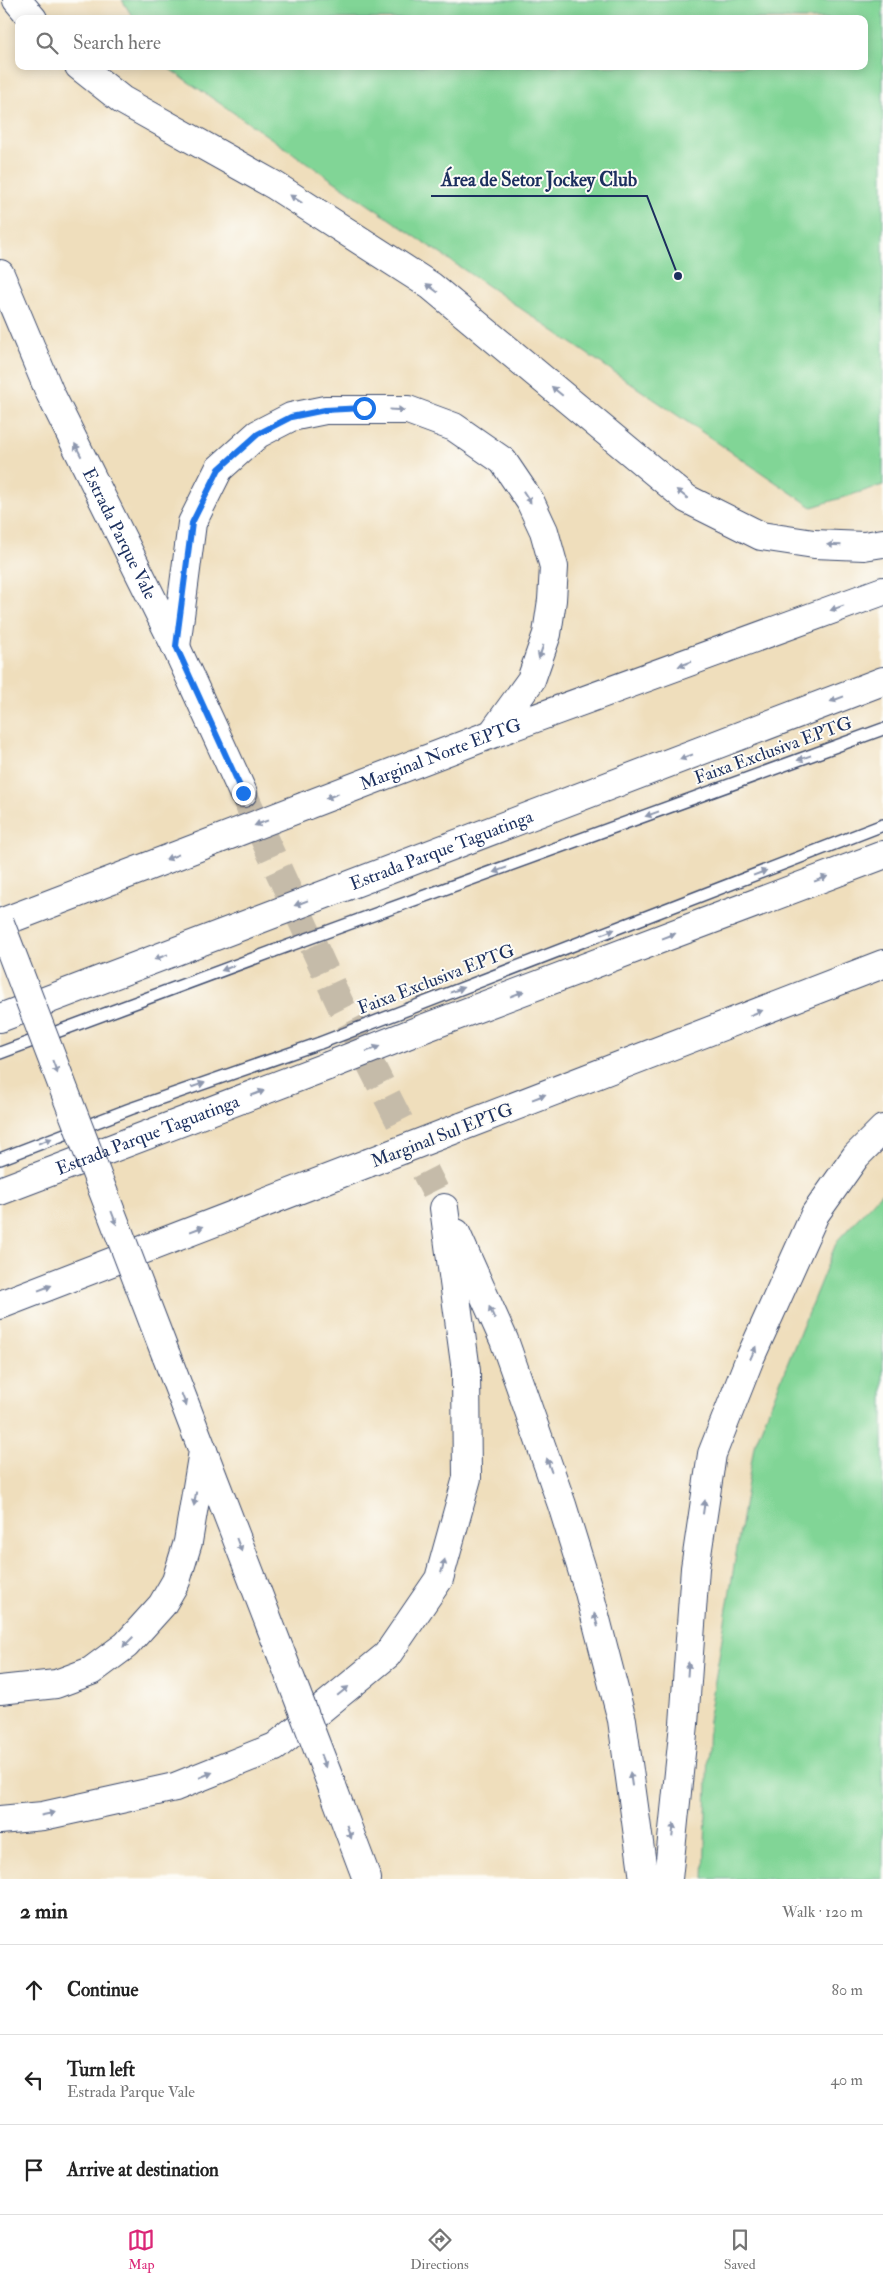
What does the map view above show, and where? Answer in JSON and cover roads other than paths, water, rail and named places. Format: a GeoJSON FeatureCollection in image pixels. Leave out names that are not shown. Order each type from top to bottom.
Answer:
{"type":"FeatureCollection","features":[{"type":"Feature","properties":{"kind":"main road"},"geometry":{"type":"LineString","coordinates":[[17,0],[30,15]]}},
{"type":"Feature","properties":{"kind":"main road"},"geometry":{"type":"LineString","coordinates":[[84,70],[122,100],[274,185],[431,286],[687,499],[761,536],[814,544],[864,546],[883,543]]}},
{"type":"Feature","properties":{"kind":"main road","name":"Estrada Parque Vale"},"geometry":{"type":"LineString","coordinates":[[0,274],[50,393],[176,646],[243,793]]}},
{"type":"Feature","properties":{"kind":"main road"},"geometry":{"type":"LineString","coordinates":[[176,646],[192,523],[219,469],[258,434],[291,417],[325,410],[408,410],[454,426],[503,462],[530,501],[544,531],[554,567],[547,634],[531,680],[492,734]]}},
{"type":"Feature","properties":{"kind":"main road","name":"Marginal Norte EPTG"},"geometry":{"type":"LineString","coordinates":[[0,923],[492,734],[883,591]]}},
{"type":"Feature","properties":{"kind":"main road","name":"Estrada Parque Taguatinga"},"geometry":{"type":"LineString","coordinates":[[0,1018],[883,681]]}},
{"type":"Feature","properties":{"kind":"main road","name":"Estrada Parque Taguatinga"},"geometry":{"type":"LineString","coordinates":[[0,1191],[324,1055],[417,1019],[883,855]]}},
{"type":"Feature","properties":{"kind":"main road"},"geometry":{"type":"LineString","coordinates":[[0,923],[367,1879]]}},
{"type":"Feature","properties":{"kind":"main road","name":"Marginal Sul EPTG"},"geometry":{"type":"LineString","coordinates":[[0,1305],[883,964]]}},
{"type":"Feature","properties":{"kind":"main road"},"geometry":{"type":"LineString","coordinates":[[668,1879],[684,1724],[695,1568],[712,1454],[750,1358],[815,1214],[856,1156],[883,1129]]}},
{"type":"Feature","properties":{"kind":"main road"},"geometry":{"type":"LineString","coordinates":[[0,1820],[43,1816],[175,1787],[275,1747],[387,1655],[439,1579],[467,1478],[466,1371],[440,1199],[504,1340],[547,1460],[589,1592],[622,1720],[644,1879]]}},
{"type":"Feature","properties":{"kind":"main road"},"geometry":{"type":"LineString","coordinates":[[0,1690],[56,1684],[91,1672],[126,1645],[162,1605],[176,1581],[188,1542],[203,1451]]}},
{"type":"Feature","properties":{"kind":"lane","name":"Faixa Exclusiva EPTG"},"geometry":{"type":"LineString","coordinates":[[0,1053],[359,920],[546,854],[883,728]]}},
{"type":"Feature","properties":{"kind":"lane","name":"Faixa Exclusiva EPTG"},"geometry":{"type":"LineString","coordinates":[[417,1019],[883,825]]}},
{"type":"Feature","properties":{"kind":"lane"},"geometry":{"type":"LineString","coordinates":[[0,1159],[130,1108],[324,1055]]}},
{"type":"Feature","properties":{"kind":"tunnel"},"geometry":{"type":"LineString","coordinates":[[243,793],[342,1008],[435,1191]]}},
{"type":"Feature","properties":{"kind":"place","name":"Área de Setor Jockey Club"},"geometry":{"type":"Point","coordinates":[678,276]}}]}
